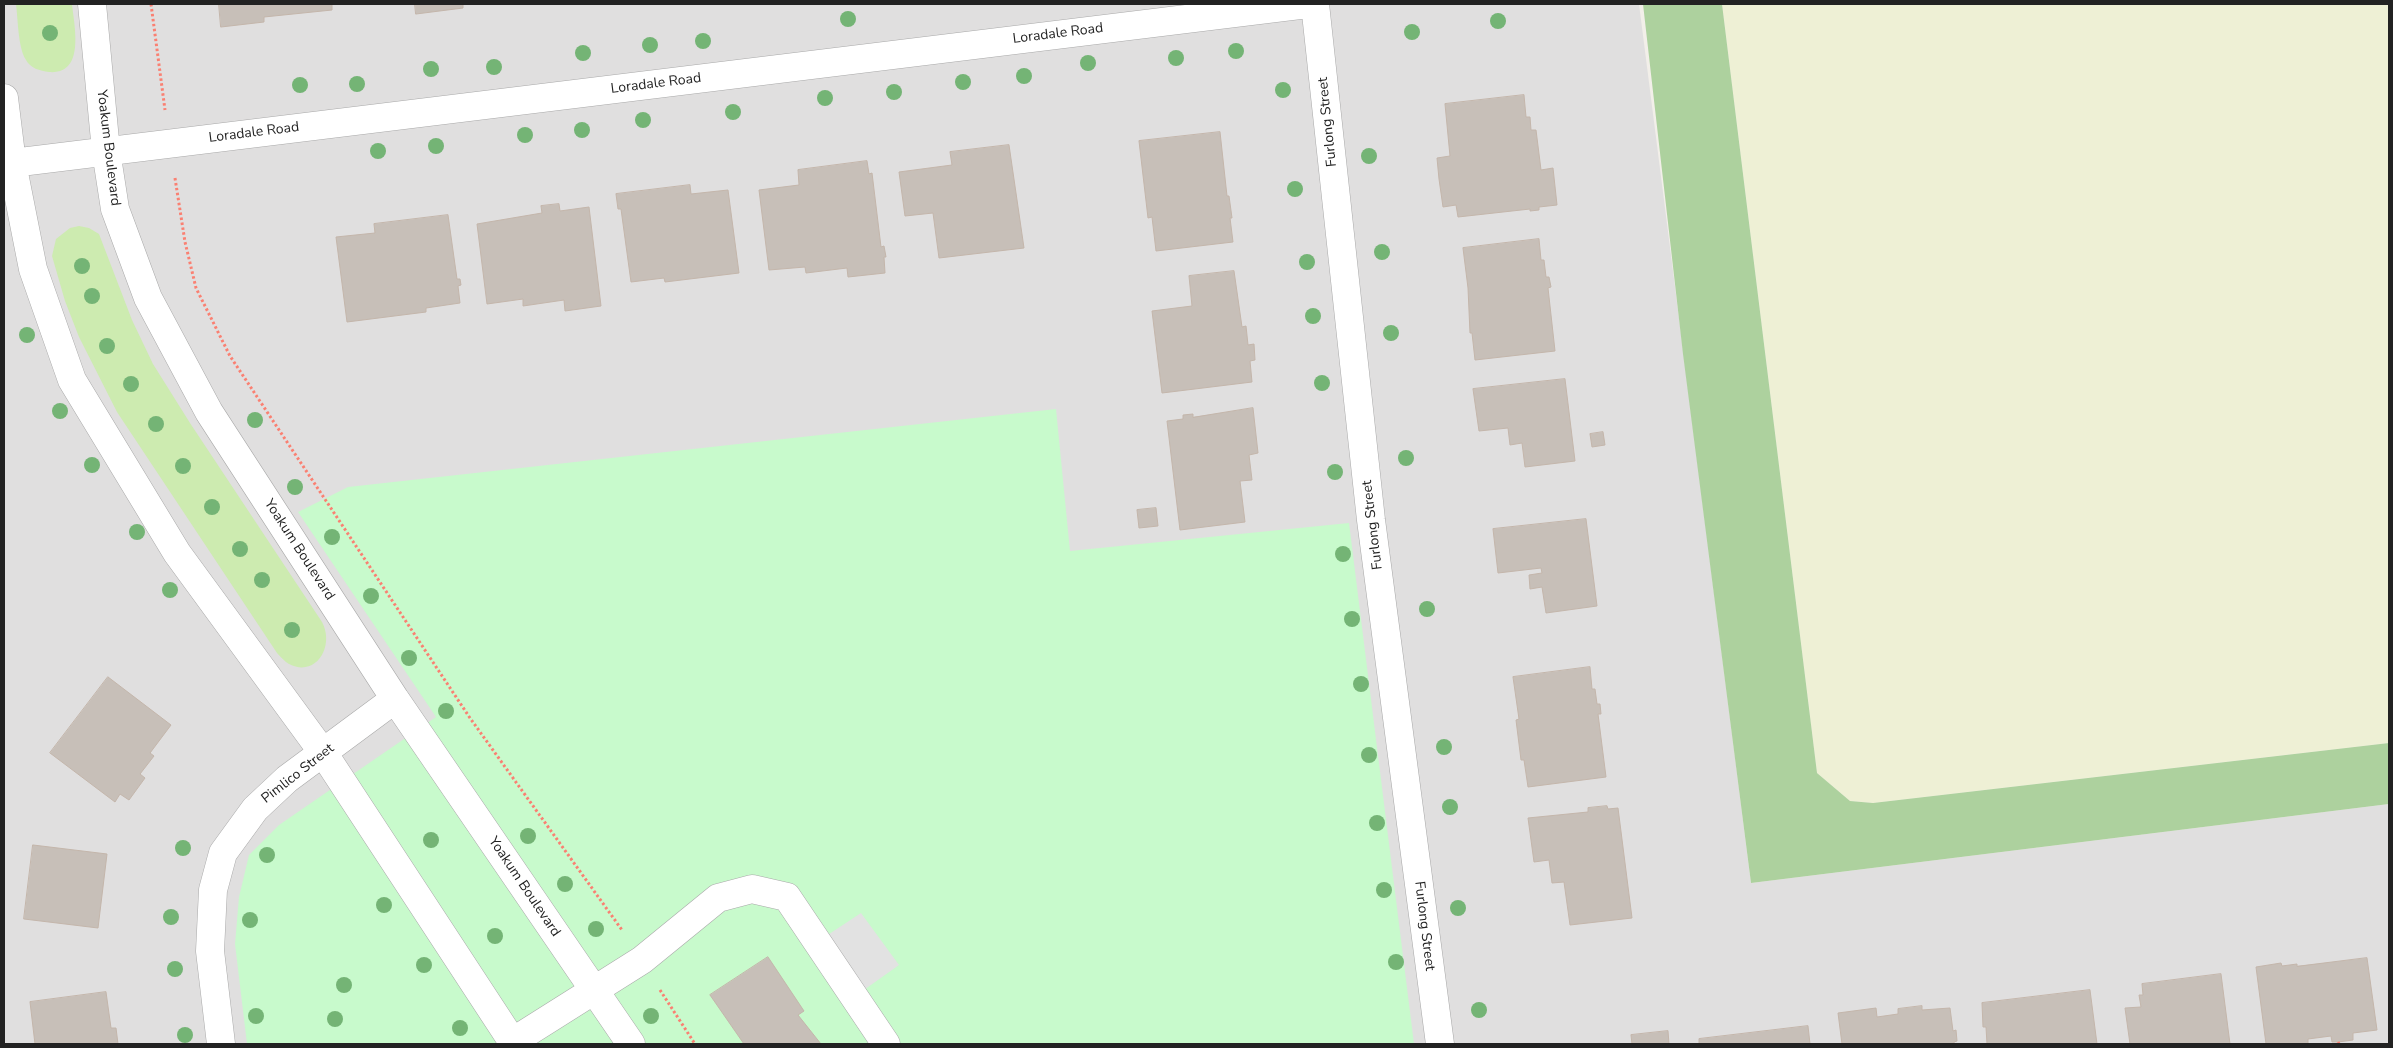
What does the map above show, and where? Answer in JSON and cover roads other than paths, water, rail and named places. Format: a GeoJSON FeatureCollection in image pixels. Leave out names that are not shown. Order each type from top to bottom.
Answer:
{"type":"FeatureCollection","features":[{"type":"Feature","properties":{"kind":"street","name":"Yoakum Boulevard"},"geometry":{"type":"LineString","coordinates":[[92,4],[106,151],[115,208],[152,307],[209,412],[395,699],[631,1044]]}},
{"type":"Feature","properties":{"kind":"street","name":"Loradale Road"},"geometry":{"type":"LineString","coordinates":[[8,163],[1308,4]]}},
{"type":"Feature","properties":{"kind":"street","name":"Furlong Street"},"geometry":{"type":"LineString","coordinates":[[1315,4],[1371,520],[1440,1044]]}},
{"type":"Feature","properties":{"kind":"street"},"geometry":{"type":"LineString","coordinates":[[4,98],[8,163],[33,269],[72,380],[177,553],[324,754],[513,1043],[642,960],[718,898],[752,889],[787,897],[886,1044]]}},
{"type":"Feature","properties":{"kind":"street","name":"Pimlico Street"},"geometry":{"type":"LineString","coordinates":[[222,1044],[210,951],[213,890],[223,853],[255,809],[287,779],[324,754],[395,699]]}}]}
